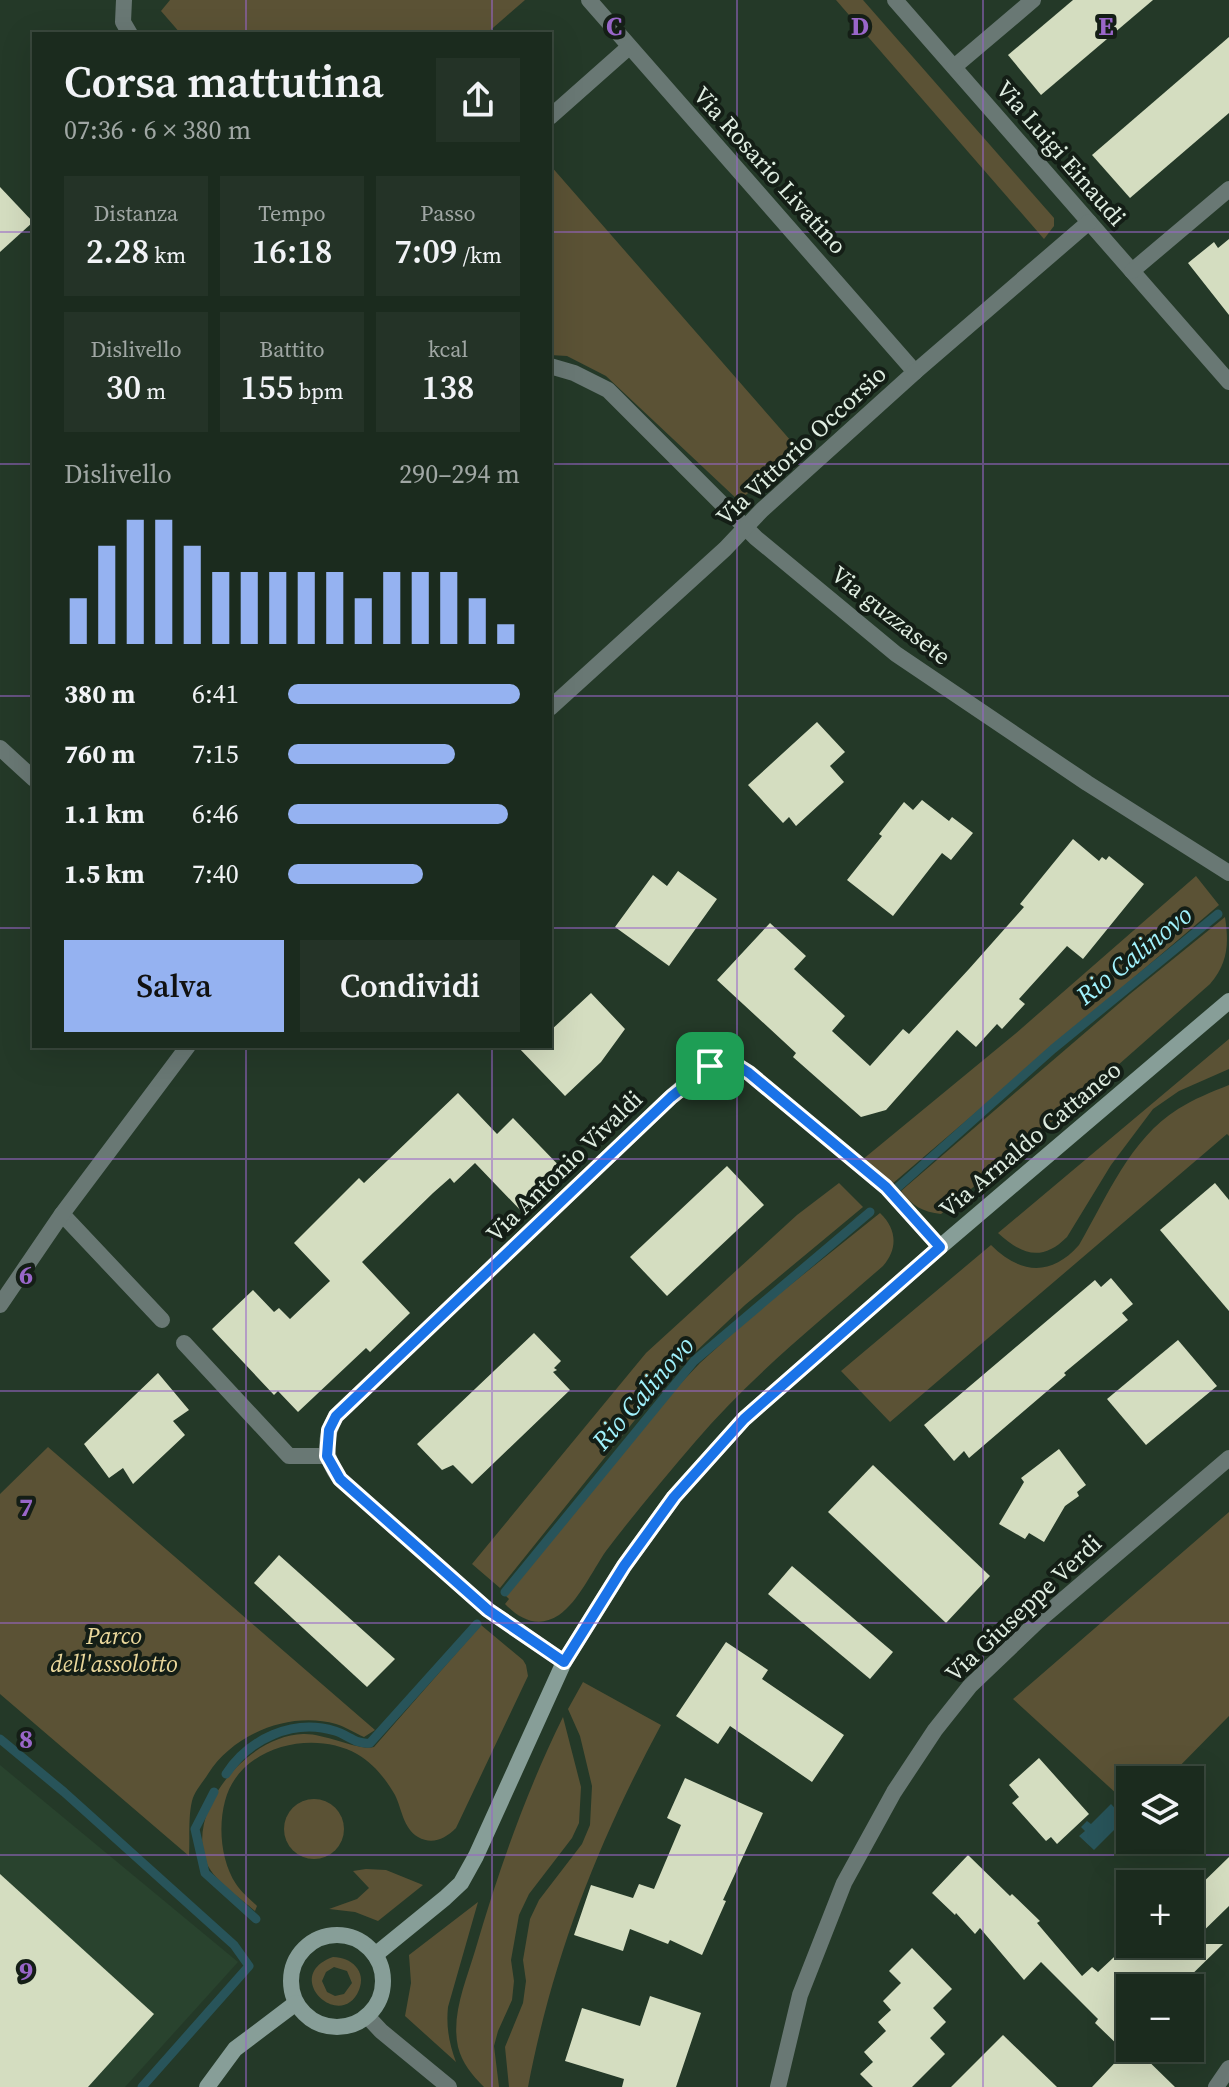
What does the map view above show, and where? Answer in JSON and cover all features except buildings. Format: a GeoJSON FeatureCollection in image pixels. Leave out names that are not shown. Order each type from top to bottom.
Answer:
{"type":"FeatureCollection","features":[{"type":"Feature","properties":{"kind":"street"},"geometry":{"type":"LineString","coordinates":[[124,0],[123,22],[129,32]]}},
{"type":"Feature","properties":{"kind":"street","name":"Via Rosario Livatino"},"geometry":{"type":"LineString","coordinates":[[589,0],[915,372]]}},
{"type":"Feature","properties":{"kind":"street","name":"Via Luigi Einaudi"},"geometry":{"type":"LineString","coordinates":[[895,0],[1229,382]]}},
{"type":"Feature","properties":{"kind":"street"},"geometry":{"type":"LineString","coordinates":[[954,67],[1033,0]]}},
{"type":"Feature","properties":{"kind":"street"},"geometry":{"type":"LineString","coordinates":[[552,115],[629,47]]}},
{"type":"Feature","properties":{"kind":"street"},"geometry":{"type":"LineString","coordinates":[[1132,271],[1229,189]]}},
{"type":"Feature","properties":{"kind":"street","name":"Via Vittorio Occorsio"},"geometry":{"type":"LineString","coordinates":[[552,706],[915,372],[1089,222]]}},
{"type":"Feature","properties":{"kind":"street","name":"Via guzzasete"},"geometry":{"type":"LineString","coordinates":[[552,367],[574,373],[608,390],[745,527],[896,654],[1087,783],[1229,873]]}},
{"type":"Feature","properties":{"kind":"street"},"geometry":{"type":"LineString","coordinates":[[0,748],[32,777]]}},
{"type":"Feature","properties":{"kind":"street","name":"Via Arnaldo Cattaneo"},"geometry":{"type":"LineString","coordinates":[[375,1955],[461,1883],[564,1662],[624,1566],[674,1497],[744,1419],[1229,1001]]}},
{"type":"Feature","properties":{"kind":"street"},"geometry":{"type":"LineString","coordinates":[[0,1305],[62,1214],[186,1048]]}},
{"type":"Feature","properties":{"kind":"street","name":"Via Antonio Vivaldi"},"geometry":{"type":"LineString","coordinates":[[327,1456],[329,1430],[346,1406],[671,1097],[710,1066],[724,1062],[735,1064],[749,1073],[886,1187],[940,1247]]}},
{"type":"Feature","properties":{"kind":"street"},"geometry":{"type":"LineString","coordinates":[[62,1214],[162,1320]]}},
{"type":"Feature","properties":{"kind":"street"},"geometry":{"type":"LineString","coordinates":[[184,1343],[289,1456],[327,1456],[340,1479],[488,1610],[564,1662]]}},
{"type":"Feature","properties":{"kind":"street","name":"Via Giuseppe Verdi"},"geometry":{"type":"LineString","coordinates":[[778,2087],[800,1995],[844,1883],[894,1792],[935,1730],[970,1686],[1037,1622],[1229,1458]]}},
{"type":"Feature","properties":{"kind":"street"},"geometry":{"type":"LineString","coordinates":[[335,1934],[351,1937],[365,1943],[375,1955],[381,1967],[382,1994],[367,2016],[356,2024],[329,2027],[315,2023],[296,2003],[291,1989],[291,1973],[296,1958],[306,1946],[319,1938],[335,1934]]}},
{"type":"Feature","properties":{"kind":"street"},"geometry":{"type":"LineString","coordinates":[[207,2087],[235,2049],[296,2003]]}},
{"type":"Feature","properties":{"kind":"street"},"geometry":{"type":"LineString","coordinates":[[367,2016],[449,2087]]}},
{"type":"Feature","properties":{"kind":"street"},"geometry":{"type":"LineString","coordinates":[[1216,2087],[1229,2068]]}},
{"type":"Feature","properties":{"kind":"shaded area"},"geometry":{"type":"Polygon","coordinates":[[[0,1765],[238,1962],[125,2087],[0,2087],[0,1765]]]}},
{"type":"Feature","properties":{"kind":"green space"},"geometry":{"type":"Polygon","coordinates":[[[170,0],[525,0],[488,32],[179,32],[161,11],[170,0]]]}},
{"type":"Feature","properties":{"kind":"green space"},"geometry":{"type":"Polygon","coordinates":[[[836,0],[863,0],[1054,218],[1054,226],[1044,239],[836,0]]]}},
{"type":"Feature","properties":{"kind":"green space"},"geometry":{"type":"Polygon","coordinates":[[[552,167],[798,449],[739,501],[606,376],[567,356],[552,355],[552,167]]]}},
{"type":"Feature","properties":{"kind":"green space"},"geometry":{"type":"Polygon","coordinates":[[[1196,876],[1219,905],[892,1184],[862,1160],[1015,1034],[1196,876]]]}},
{"type":"Feature","properties":{"kind":"green space"},"geometry":{"type":"Polygon","coordinates":[[[1225,917],[1226,953],[1210,984],[1092,1088],[941,1214],[918,1207],[905,1196],[901,1191],[1130,994],[1225,917]]]}},
{"type":"Feature","properties":{"kind":"green space"},"geometry":{"type":"Polygon","coordinates":[[[1229,1039],[1229,1069],[1179,1091],[1153,1109],[1111,1165],[1067,1237],[1058,1245],[1041,1253],[1032,1253],[1015,1246],[998,1233],[1229,1039]]]}},
{"type":"Feature","properties":{"kind":"green space"},"geometry":{"type":"Polygon","coordinates":[[[1229,1085],[1229,1136],[1227,1134],[890,1422],[841,1371],[991,1245],[1013,1262],[1024,1266],[1035,1268],[1058,1263],[1079,1245],[1121,1170],[1146,1136],[1178,1109],[1229,1085]]]}},
{"type":"Feature","properties":{"kind":"green space"},"geometry":{"type":"Polygon","coordinates":[[[839,1183],[863,1207],[745,1305],[671,1375],[500,1588],[472,1564],[646,1353],[797,1215],[839,1183]]]}},
{"type":"Feature","properties":{"kind":"green space"},"geometry":{"type":"Polygon","coordinates":[[[880,1213],[890,1226],[894,1239],[891,1253],[883,1266],[786,1351],[716,1418],[606,1551],[566,1609],[551,1619],[537,1622],[523,1618],[505,1604],[509,1599],[505,1595],[700,1363],[754,1314],[880,1213]]]}},
{"type":"Feature","properties":{"kind":"green space","name":"Parco dell'assolotto"},"geometry":{"type":"Polygon","coordinates":[[[48,1447],[375,1730],[364,1737],[336,1724],[300,1721],[264,1729],[232,1747],[208,1774],[192,1801],[189,1856],[0,1694],[0,1494],[48,1447]]]}},
{"type":"Feature","properties":{"kind":"green space"},"geometry":{"type":"Polygon","coordinates":[[[1229,1512],[1229,1716],[1180,1766],[1116,1766],[1116,1793],[1013,1699],[1229,1512]]]}},
{"type":"Feature","properties":{"kind":"green space"},"geometry":{"type":"Polygon","coordinates":[[[481,1625],[523,1660],[528,1676],[456,1828],[438,1840],[428,1841],[418,1837],[406,1823],[388,1783],[363,1758],[339,1747],[300,1743],[261,1755],[245,1767],[233,1782],[225,1801],[221,1833],[227,1865],[238,1887],[257,1906],[255,1911],[219,1881],[205,1859],[202,1838],[206,1817],[215,1796],[244,1760],[263,1746],[283,1737],[303,1734],[359,1747],[374,1747],[481,1625]]]}},
{"type":"Feature","properties":{"kind":"green space"},"geometry":{"type":"Polygon","coordinates":[[[583,1682],[661,1725],[617,1812],[580,1901],[550,1992],[528,2087],[509,2087],[505,2047],[523,2003],[526,1981],[523,1960],[530,1919],[539,1900],[582,1844],[590,1825],[592,1786],[580,1736],[568,1709],[583,1682]]]}},
{"type":"Feature","properties":{"kind":"green space"},"geometry":{"type":"Polygon","coordinates":[[[563,1717],[581,1787],[579,1823],[572,1838],[529,1894],[519,1915],[511,1960],[514,1981],[512,2000],[494,2046],[499,2087],[484,2087],[468,2068],[458,2047],[456,2023],[460,1998],[514,1832],[563,1717]]]}},
{"type":"Feature","properties":{"kind":"green space"},"geometry":{"type":"Polygon","coordinates":[[[314,1799],[335,1808],[344,1829],[335,1850],[314,1859],[293,1850],[284,1829],[293,1808],[314,1799]]]}},
{"type":"Feature","properties":{"kind":"green space"},"geometry":{"type":"Polygon","coordinates":[[[386,1870],[423,1885],[378,1921],[355,1912],[329,1909],[357,1899],[369,1888],[353,1871],[386,1870]]]}},
{"type":"Feature","properties":{"kind":"green space"},"geometry":{"type":"Polygon","coordinates":[[[478,1902],[448,2007],[449,2035],[456,2062],[405,2016],[411,1983],[409,1955],[478,1902]]]}},
{"type":"Feature","properties":{"kind":"green space"},"geometry":{"type":"Polygon","coordinates":[[[333,1957],[346,1959],[356,1966],[361,1983],[351,2002],[340,2006],[319,1997],[313,1987],[312,1976],[318,1966],[333,1957]],[[334,1967],[326,1972],[322,1981],[327,1992],[335,1996],[344,1994],[352,1983],[347,1971],[334,1967]]]}},
{"type":"Feature","properties":{"kind":"water"},"geometry":{"type":"Polygon","coordinates":[[[1111,1804],[1116,1809],[1116,1828],[1094,1850],[1079,1836],[1085,1831],[1081,1827],[1087,1821],[1091,1824],[1111,1804]]]}},
{"type":"Feature","properties":{"kind":"waterway","name":"Rio Calinovo"},"geometry":{"type":"LineString","coordinates":[[897,1188],[1053,1049],[1218,914]]}},
{"type":"Feature","properties":{"kind":"waterway","name":"Rio Calinovo"},"geometry":{"type":"LineString","coordinates":[[505,1592],[694,1361],[870,1212]]}},
{"type":"Feature","properties":{"kind":"waterway","name":"Rio Calinovo"},"geometry":{"type":"LineString","coordinates":[[226,1774],[247,1751],[273,1734],[288,1730],[319,1728],[335,1731],[361,1743],[370,1743],[477,1624]]}},
{"type":"Feature","properties":{"kind":"waterway"},"geometry":{"type":"LineString","coordinates":[[0,1739],[64,1792],[234,1945],[249,1966],[142,2087]]}},
{"type":"Feature","properties":{"kind":"waterway","name":"Rio Calinovo"},"geometry":{"type":"LineString","coordinates":[[214,1792],[195,1829],[205,1873],[256,1919]]}},
{"type":"Feature","properties":{"kind":"route"},"geometry":{"type":"LineString","coordinates":[[724,1062],[735,1064],[749,1073],[886,1187],[940,1247],[744,1419],[674,1497],[624,1566],[564,1662],[488,1610],[340,1479],[327,1456],[329,1430],[336,1416],[397,1355],[494,1267],[671,1097],[710,1066],[724,1062]]}}]}
